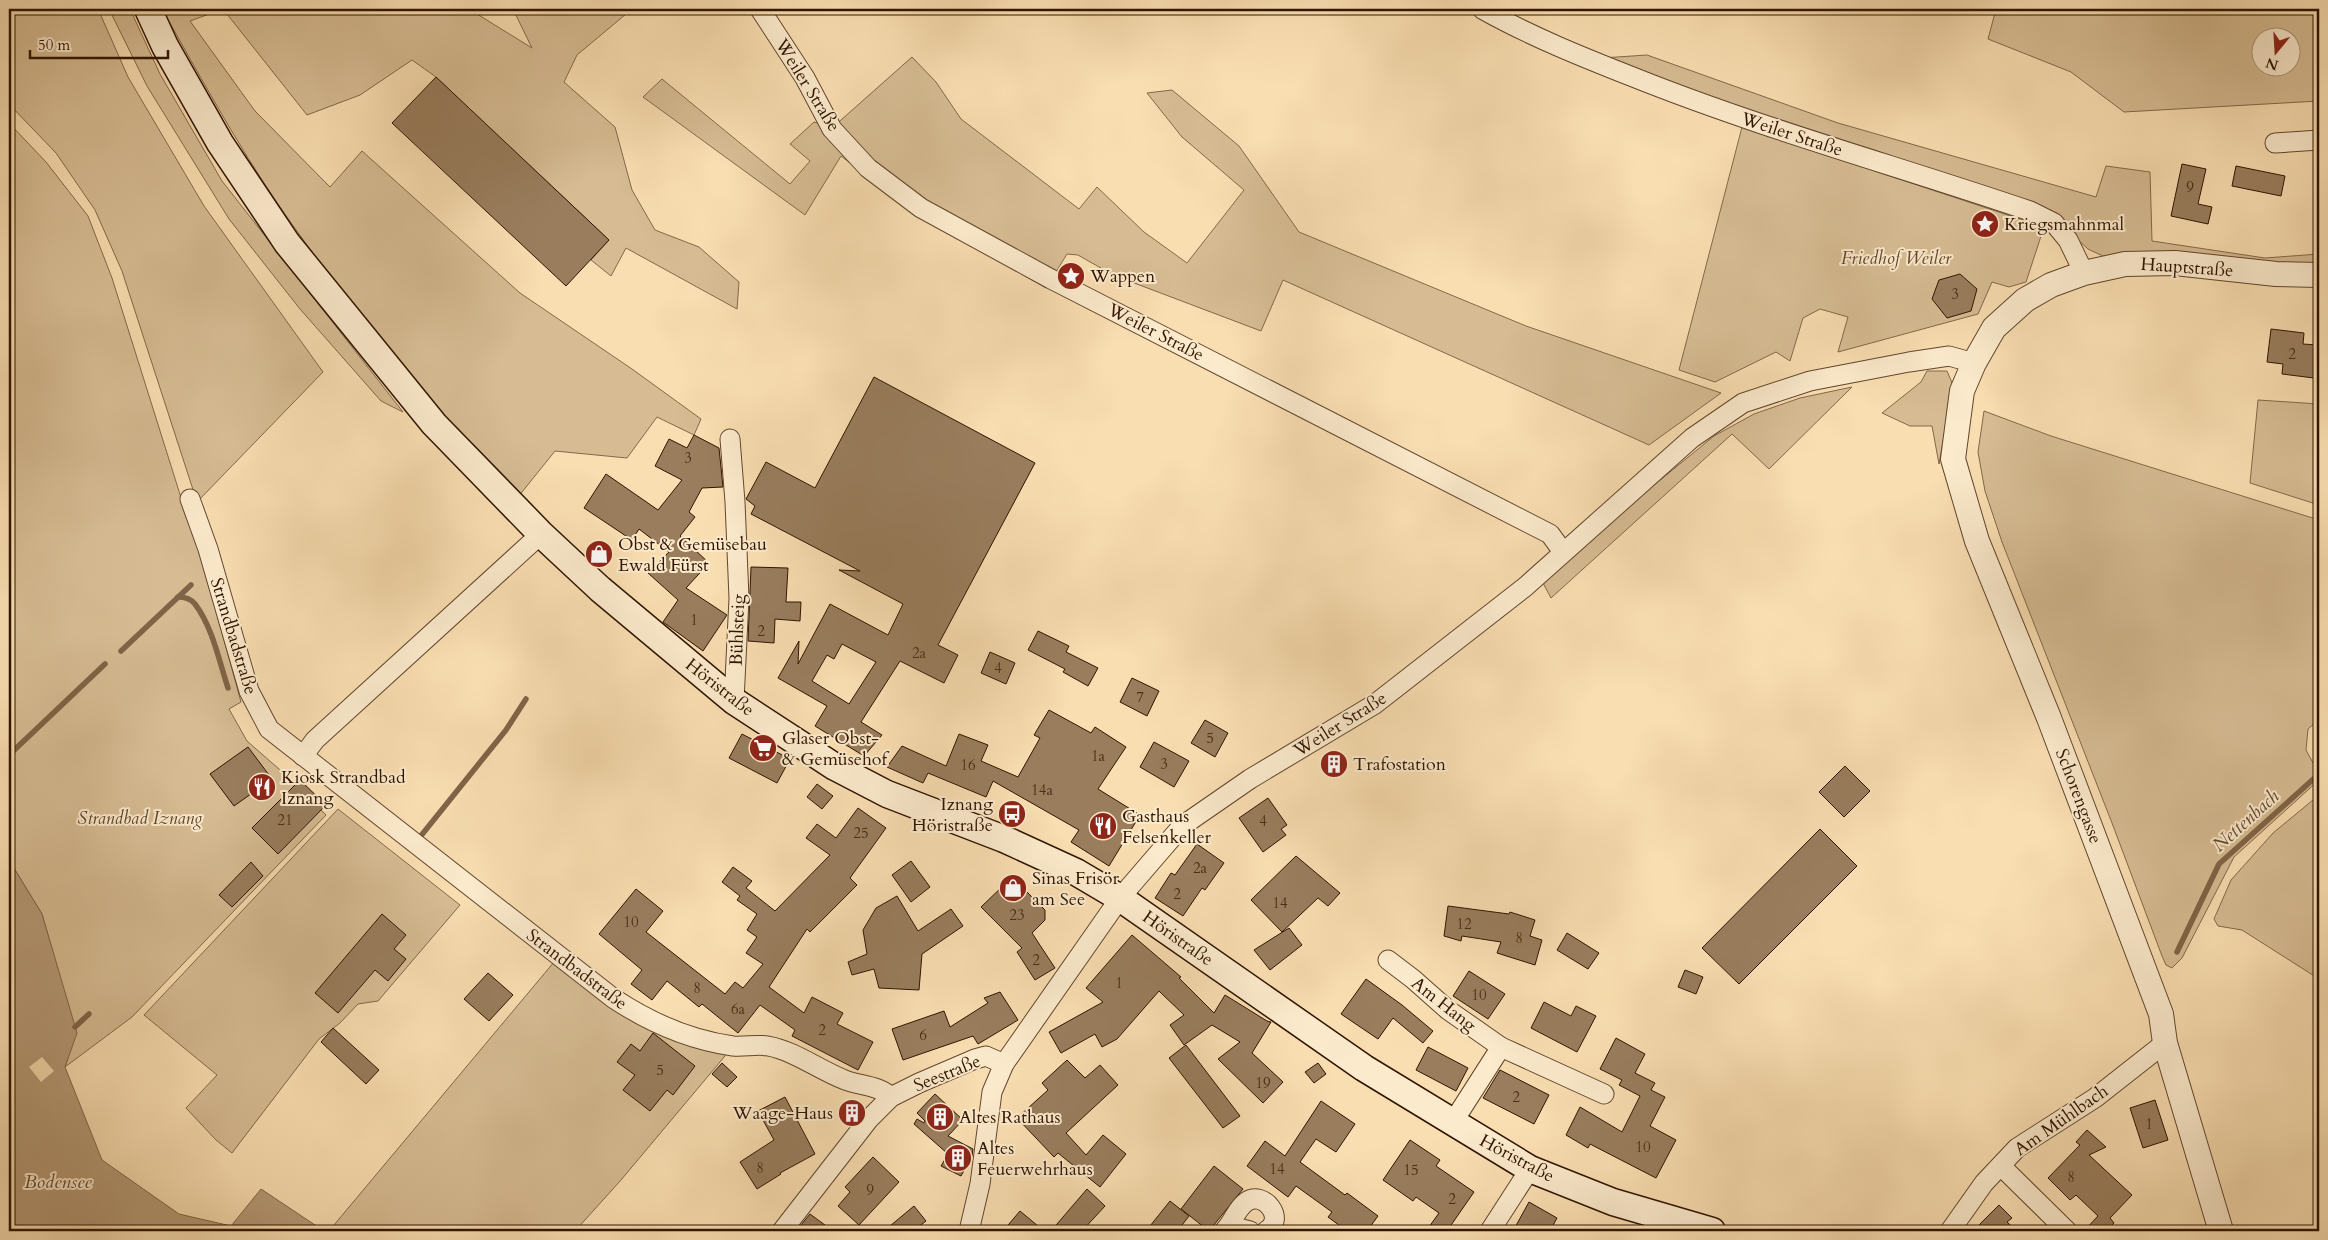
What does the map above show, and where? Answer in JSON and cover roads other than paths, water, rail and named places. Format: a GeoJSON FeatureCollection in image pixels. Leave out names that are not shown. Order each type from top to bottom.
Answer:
{"type":"FeatureCollection","features":[{"type":"Feature","properties":{"kind":"main road","name":"Höristraße"},"geometry":{"type":"LineString","coordinates":[[148,9],[165,46],[220,144],[287,243],[434,424],[541,534],[600,589],[734,701],[835,767],[887,794],[1004,839],[1076,872],[1120,898],[1364,1068],[1530,1169],[1612,1202],[1712,1231]]}},
{"type":"Feature","properties":{"kind":"street","name":"Weiler Straße"},"geometry":{"type":"LineString","coordinates":[[760,9],[805,78],[832,129],[868,168],[921,208],[1051,278],[1550,534],[1563,552]]}},
{"type":"Feature","properties":{"kind":"street","name":"Weiler Straße"},"geometry":{"type":"LineString","coordinates":[[1482,9],[1505,22],[1587,59],[1736,116],[2030,211],[2054,223],[2068,240],[2084,273]]}},
{"type":"Feature","properties":{"kind":"street"},"geometry":{"type":"LineString","coordinates":[[2276,143],[2319,140]]}},
{"type":"Feature","properties":{"kind":"street","name":"Hauptstraße"},"geometry":{"type":"LineString","coordinates":[[1974,363],[1994,328],[2025,300],[2051,285],[2084,273],[2125,264],[2175,263],[2276,274],[2319,275]]}},
{"type":"Feature","properties":{"kind":"street","name":"Weiler Straße"},"geometry":{"type":"LineString","coordinates":[[1120,898],[1182,826],[1250,779],[1375,704],[1525,587],[1692,438],[1743,403],[1810,381],[1909,362],[1949,356],[1974,363]]}},
{"type":"Feature","properties":{"kind":"street","name":"Schorengasse"},"geometry":{"type":"LineString","coordinates":[[1974,363],[1962,391],[1953,459],[1977,540],[2049,718],[2161,1014],[2165,1043],[2221,1231]]}},
{"type":"Feature","properties":{"kind":"street","name":"Bühlsteig"},"geometry":{"type":"LineString","coordinates":[[730,439],[739,598],[734,701]]}},
{"type":"Feature","properties":{"kind":"street","name":"Strandbadstraße"},"geometry":{"type":"LineString","coordinates":[[190,499],[208,549],[249,691],[256,708],[269,729],[613,998],[641,1017],[699,1038],[734,1046],[768,1046],[796,1056],[823,1071],[848,1081],[884,1092],[891,1098]]}},
{"type":"Feature","properties":{"kind":"street"},"geometry":{"type":"LineString","coordinates":[[303,756],[315,740],[541,534]]}},
{"type":"Feature","properties":{"kind":"street","name":"Seestraße"},"geometry":{"type":"LineString","coordinates":[[782,1231],[869,1120],[891,1098],[919,1083],[975,1059],[986,1056],[1004,1064],[1120,898]]}},
{"type":"Feature","properties":{"kind":"street","name":"Am Hang"},"geometry":{"type":"LineString","coordinates":[[1388,960],[1448,1010],[1501,1047],[1604,1094]]}},
{"type":"Feature","properties":{"kind":"street","name":"Am Mühlbach"},"geometry":{"type":"LineString","coordinates":[[1950,1231],[1984,1183],[2017,1148],[2095,1098],[2165,1043]]}},
{"type":"Feature","properties":{"kind":"street"},"geometry":{"type":"LineString","coordinates":[[1453,1122],[1501,1047]]}},
{"type":"Feature","properties":{"kind":"street"},"geometry":{"type":"LineString","coordinates":[[969,1231],[980,1184],[992,1092],[1004,1064]]}},
{"type":"Feature","properties":{"kind":"street"},"geometry":{"type":"LineString","coordinates":[[2001,1166],[2066,1231]]}},
{"type":"Feature","properties":{"kind":"street"},"geometry":{"type":"LineString","coordinates":[[1490,1231],[1530,1169]]}},
{"type":"Feature","properties":{"kind":"street"},"geometry":{"type":"LineString","coordinates":[[1250,1231],[1227,1228],[1246,1201],[1256,1199],[1268,1203],[1274,1212],[1274,1221],[1269,1230],[1266,1231]]}},
{"type":"Feature","properties":{"kind":"water","name":"Bodensee"},"geometry":{"type":"Polygon","coordinates":[[[9,860],[42,914],[77,1033],[65,1067],[102,1160],[179,1214],[231,1226],[261,1189],[324,1231],[9,1231],[9,860]]]}},
{"type":"Feature","properties":{"kind":"waterway"},"geometry":{"type":"LineString","coordinates":[[121,651],[191,585]]}},
{"type":"Feature","properties":{"kind":"waterway"},"geometry":{"type":"LineString","coordinates":[[178,597],[192,601],[201,613],[211,634],[228,688]]}},
{"type":"Feature","properties":{"kind":"waterway"},"geometry":{"type":"LineString","coordinates":[[9,755],[105,664]]}},
{"type":"Feature","properties":{"kind":"waterway"},"geometry":{"type":"LineString","coordinates":[[420,837],[506,730],[526,699]]}},
{"type":"Feature","properties":{"kind":"waterway","name":"Nettenbach"},"geometry":{"type":"LineString","coordinates":[[2177,952],[2219,864],[2319,774]]}},
{"type":"Feature","properties":{"kind":"waterway"},"geometry":{"type":"LineString","coordinates":[[75,1027],[89,1014]]}},
{"type":"Feature","properties":{"kind":"place","name":"Kriegsmahnmal"},"geometry":{"type":"Point","coordinates":[1985,224]}},
{"type":"Feature","properties":{"kind":"place","name":"Wappen"},"geometry":{"type":"Point","coordinates":[1071,276]}},
{"type":"Feature","properties":{"kind":"place","name":"Obst & Gemüsebau Ewald Fürst"},"geometry":{"type":"Point","coordinates":[599,554]}},
{"type":"Feature","properties":{"kind":"place","name":"Glaser Obst- & Gemüsehof"},"geometry":{"type":"Point","coordinates":[763,748]}},
{"type":"Feature","properties":{"kind":"place","name":"Trafostation"},"geometry":{"type":"Point","coordinates":[1334,764]}},
{"type":"Feature","properties":{"kind":"place","name":"Kiosk Strandbad Iznang"},"geometry":{"type":"Point","coordinates":[262,787]}},
{"type":"Feature","properties":{"kind":"place","name":"Iznang Höristraße"},"geometry":{"type":"Point","coordinates":[1012,814]}},
{"type":"Feature","properties":{"kind":"place","name":"Gasthaus Felsenkeller"},"geometry":{"type":"Point","coordinates":[1103,826]}},
{"type":"Feature","properties":{"kind":"place","name":"Sinas Frisör am See"},"geometry":{"type":"Point","coordinates":[1013,888]}},
{"type":"Feature","properties":{"kind":"place","name":"Waage-Haus"},"geometry":{"type":"Point","coordinates":[852,1113]}},
{"type":"Feature","properties":{"kind":"place","name":"Altes Rathaus"},"geometry":{"type":"Point","coordinates":[940,1117]}},
{"type":"Feature","properties":{"kind":"place","name":"Altes Feuerwehrhaus"},"geometry":{"type":"Point","coordinates":[958,1158]}},
{"type":"Feature","properties":{"kind":"park label","name":"Friedhof Weiler"},"geometry":{"type":"Point","coordinates":[1896,258]}},
{"type":"Feature","properties":{"kind":"park label","name":"Strandbad Iznang"},"geometry":{"type":"Point","coordinates":[140,818]}}]}
